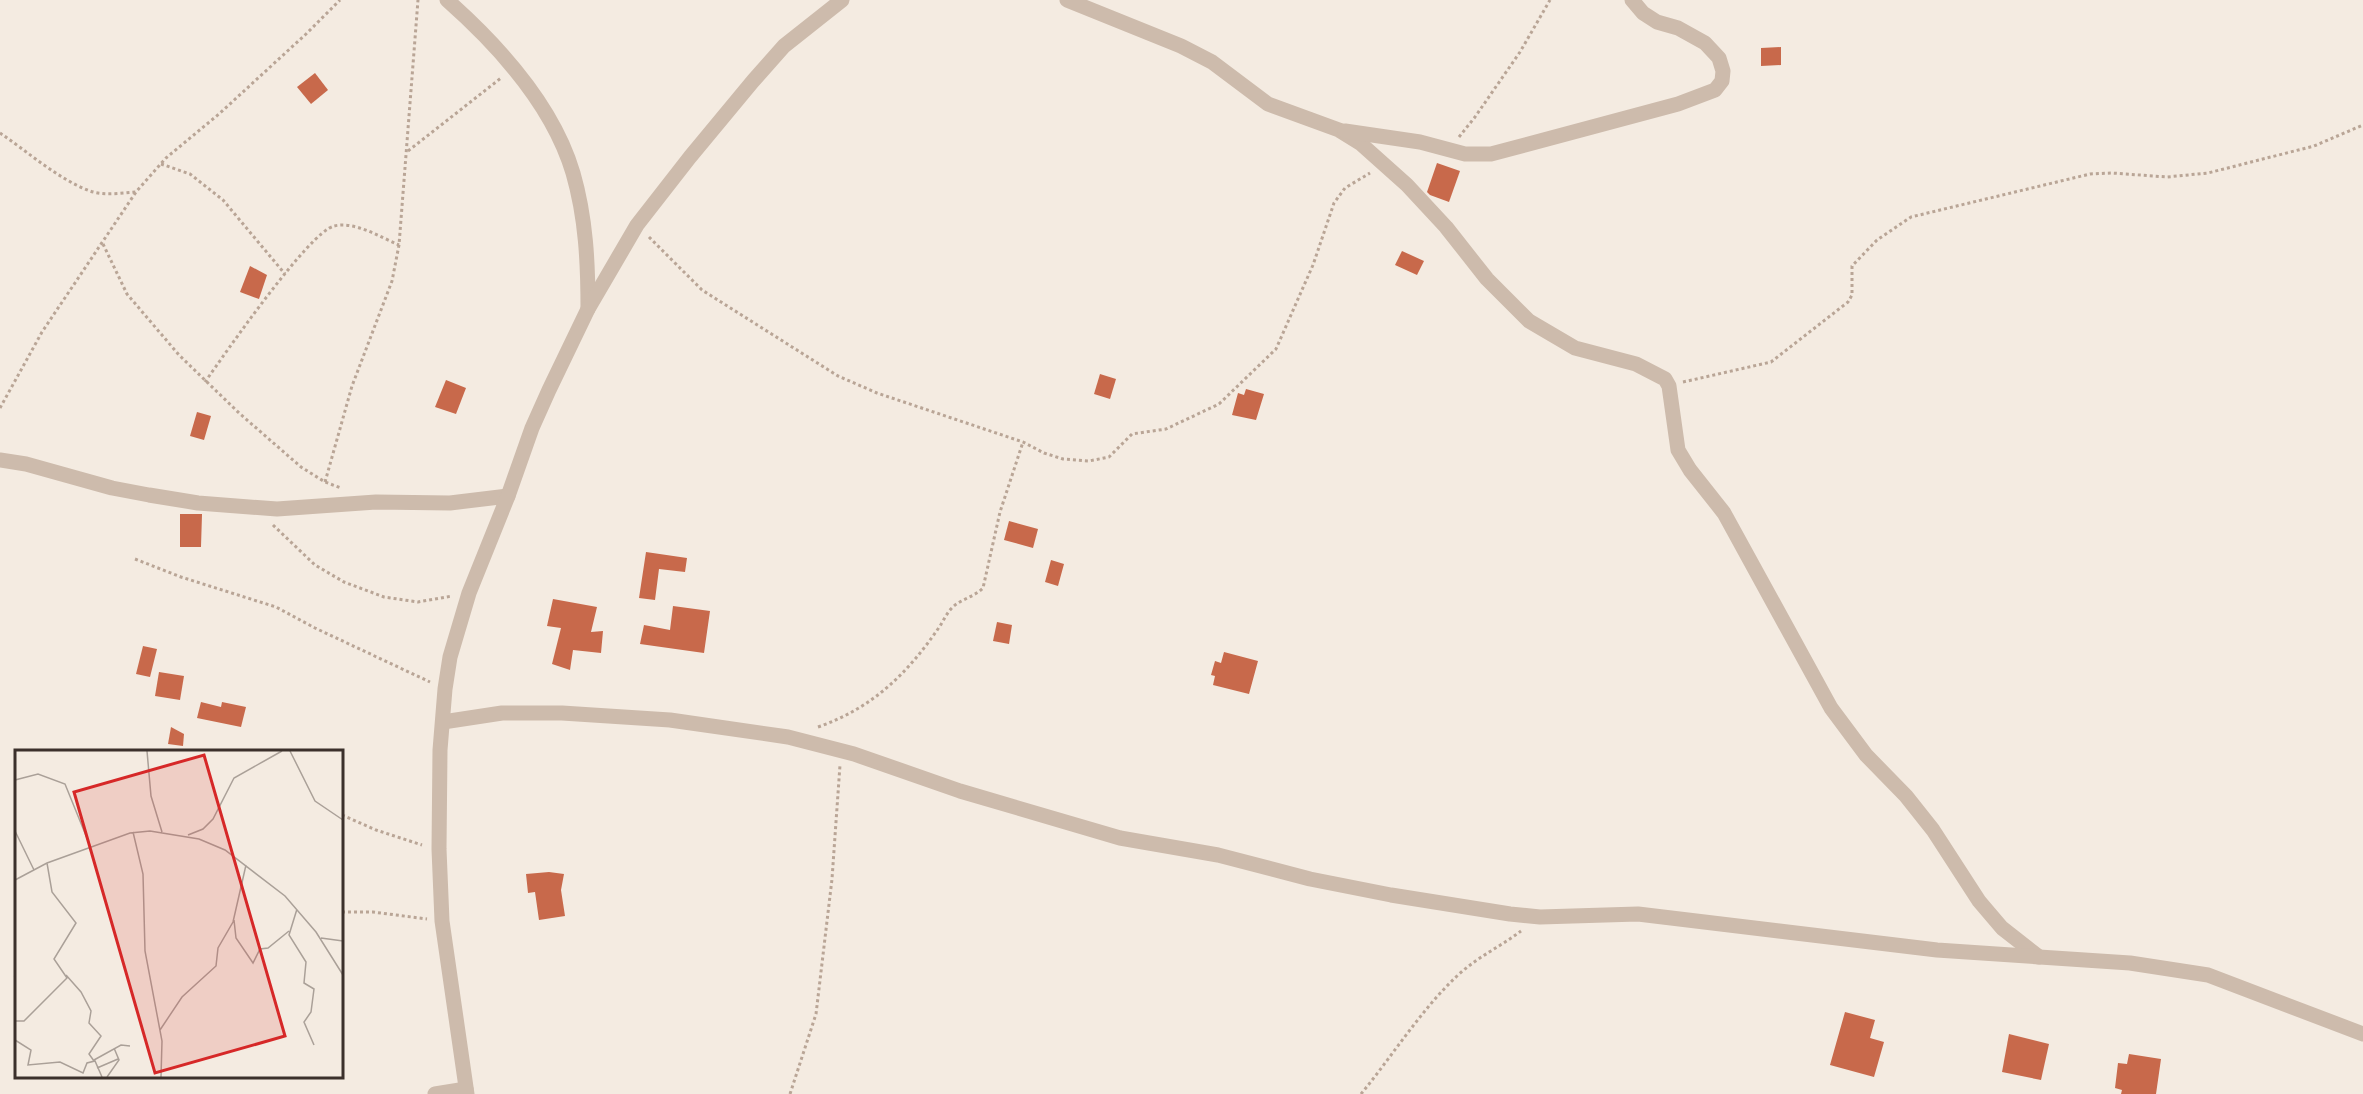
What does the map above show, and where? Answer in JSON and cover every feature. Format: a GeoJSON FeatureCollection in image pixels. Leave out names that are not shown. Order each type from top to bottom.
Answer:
{"type":"FeatureCollection","features":[{"type":"Feature","properties":{"kind":"street"},"geometry":{"type":"LineString","coordinates":[[447,0],[473,23],[515,68],[556,131],[573,172],[583,219],[588,256],[588,309]]}},
{"type":"Feature","properties":{"kind":"street"},"geometry":{"type":"LineString","coordinates":[[435,1094],[467,1091],[442,921],[439,849],[445,689],[450,657],[469,592],[508,496],[532,428],[588,309],[637,225],[690,157],[784,46],[842,0]]}},
{"type":"Feature","properties":{"kind":"street"},"geometry":{"type":"LineString","coordinates":[[1067,0],[1181,46],[1212,62],[1268,104],[1339,130],[1360,143],[1407,185],[1446,227],[1486,279],[1529,321],[1575,348],[1636,364],[1665,379],[1669,386],[1678,450],[1690,470],[1724,513],[1831,708],[1866,755],[1906,796],[1933,830],[1979,901],[2002,928],[2039,957]]}},
{"type":"Feature","properties":{"kind":"street"},"geometry":{"type":"LineString","coordinates":[[1339,130],[1420,142],[1465,154],[1491,154],[1678,104],[1715,90],[1722,81],[1719,58],[1705,43],[1678,28],[1657,22],[1643,13],[1632,0]]}},
{"type":"Feature","properties":{"kind":"street"},"geometry":{"type":"LineString","coordinates":[[0,460],[26,464],[112,488],[198,503],[277,509],[376,502],[450,503],[508,496]]}},
{"type":"Feature","properties":{"kind":"street"},"geometry":{"type":"LineString","coordinates":[[442,722],[502,713],[562,713],[670,720],[788,737],[841,750],[960,791],[1120,838],[1218,855],[1310,879],[1391,895],[1540,917],[1638,914],[1937,950],[2130,963],[2208,975],[2363,1034]]}},
{"type":"Feature","properties":{"kind":"path"},"geometry":{"type":"LineString","coordinates":[[0,408],[42,332],[136,192],[161,164],[306,34],[340,0]]}},
{"type":"Feature","properties":{"kind":"path"},"geometry":{"type":"LineString","coordinates":[[325,482],[352,386],[392,281],[399,245],[418,0]]}},
{"type":"Feature","properties":{"kind":"path"},"geometry":{"type":"LineString","coordinates":[[1448,150],[1475,117],[1520,52],[1550,0]]}},
{"type":"Feature","properties":{"kind":"path"},"geometry":{"type":"LineString","coordinates":[[408,151],[515,68]]}},
{"type":"Feature","properties":{"kind":"path"},"geometry":{"type":"LineString","coordinates":[[1669,386],[1778,359],[1794,343],[1848,302],[1852,295],[1852,266],[1877,240],[1911,217],[2090,174],[2112,173],[2167,177],[2208,173],[2314,146],[2363,125]]}},
{"type":"Feature","properties":{"kind":"path"},"geometry":{"type":"LineString","coordinates":[[0,133],[69,180],[92,191],[111,194],[136,192]]}},
{"type":"Feature","properties":{"kind":"path"},"geometry":{"type":"LineString","coordinates":[[161,164],[190,174],[223,200],[286,274]]}},
{"type":"Feature","properties":{"kind":"path"},"geometry":{"type":"LineString","coordinates":[[637,225],[702,290],[838,376],[878,393],[1023,442],[1044,453],[1063,459],[1089,460],[1109,457],[1132,434],[1166,429],[1219,404],[1276,349],[1313,265],[1334,203],[1345,189],[1360,177],[1386,166]]}},
{"type":"Feature","properties":{"kind":"path"},"geometry":{"type":"LineString","coordinates":[[206,381],[247,321],[312,241],[331,226],[343,225],[357,228],[399,245]]}},
{"type":"Feature","properties":{"kind":"path"},"geometry":{"type":"LineString","coordinates":[[102,243],[127,294],[179,355],[301,467],[325,482],[346,489]]}},
{"type":"Feature","properties":{"kind":"path"},"geometry":{"type":"LineString","coordinates":[[788,737],[842,719],[873,699],[906,669],[949,611],[958,602],[977,594],[983,588],[1000,512],[1023,442]]}},
{"type":"Feature","properties":{"kind":"path"},"geometry":{"type":"LineString","coordinates":[[272,525],[315,565],[344,582],[384,597],[418,602],[469,592]]}},
{"type":"Feature","properties":{"kind":"path"},"geometry":{"type":"LineString","coordinates":[[135,560],[276,607],[315,628],[445,689]]}},
{"type":"Feature","properties":{"kind":"path"},"geometry":{"type":"LineString","coordinates":[[790,1094],[816,1014],[832,879],[841,750]]}},
{"type":"Feature","properties":{"kind":"path"},"geometry":{"type":"LineString","coordinates":[[344,815],[401,839],[439,849]]}},
{"type":"Feature","properties":{"kind":"path"},"geometry":{"type":"LineString","coordinates":[[344,912],[373,912],[442,921]]}},
{"type":"Feature","properties":{"kind":"path"},"geometry":{"type":"LineString","coordinates":[[1362,1094],[1421,1017],[1456,976],[1540,917]]}},
{"type":"Feature","properties":{"kind":"building"},"geometry":{"type":"Polygon","coordinates":[[[1781,47],[1781,65],[1761,66],[1761,48],[1781,47]]]}},
{"type":"Feature","properties":{"kind":"building"},"geometry":{"type":"Polygon","coordinates":[[[315,73],[328,90],[311,104],[297,87],[315,73]]]}},
{"type":"Feature","properties":{"kind":"building"},"geometry":{"type":"Polygon","coordinates":[[[1437,163],[1460,171],[1449,202],[1427,192],[1437,163]]]}},
{"type":"Feature","properties":{"kind":"building"},"geometry":{"type":"Polygon","coordinates":[[[1402,251],[1424,261],[1417,275],[1395,265],[1402,251]]]}},
{"type":"Feature","properties":{"kind":"building"},"geometry":{"type":"Polygon","coordinates":[[[250,266],[267,275],[259,299],[240,292],[250,266]]]}},
{"type":"Feature","properties":{"kind":"building"},"geometry":{"type":"Polygon","coordinates":[[[1100,374],[1116,379],[1110,399],[1094,394],[1100,374]]]}},
{"type":"Feature","properties":{"kind":"building"},"geometry":{"type":"Polygon","coordinates":[[[446,380],[466,388],[456,414],[435,407],[446,380]]]}},
{"type":"Feature","properties":{"kind":"building"},"geometry":{"type":"Polygon","coordinates":[[[1246,389],[1264,394],[1256,420],[1232,415],[1238,393],[1244,395],[1246,389]]]}},
{"type":"Feature","properties":{"kind":"building"},"geometry":{"type":"Polygon","coordinates":[[[197,412],[211,416],[204,440],[190,436],[197,412]]]}},
{"type":"Feature","properties":{"kind":"building"},"geometry":{"type":"Polygon","coordinates":[[[180,514],[202,514],[201,547],[180,547],[180,514]]]}},
{"type":"Feature","properties":{"kind":"building"},"geometry":{"type":"Polygon","coordinates":[[[1009,521],[1038,529],[1033,548],[1004,540],[1009,521]]]}},
{"type":"Feature","properties":{"kind":"building"},"geometry":{"type":"Polygon","coordinates":[[[646,552],[687,558],[685,572],[659,569],[655,600],[639,598],[646,552]]]}},
{"type":"Feature","properties":{"kind":"building"},"geometry":{"type":"Polygon","coordinates":[[[1051,560],[1064,564],[1058,586],[1045,582],[1051,560]]]}},
{"type":"Feature","properties":{"kind":"building"},"geometry":{"type":"Polygon","coordinates":[[[553,599],[597,607],[591,632],[603,631],[601,653],[573,650],[570,670],[552,664],[561,628],[547,626],[553,599]]]}},
{"type":"Feature","properties":{"kind":"building"},"geometry":{"type":"Polygon","coordinates":[[[673,606],[710,611],[704,653],[640,644],[644,625],[670,630],[673,606]]]}},
{"type":"Feature","properties":{"kind":"building"},"geometry":{"type":"Polygon","coordinates":[[[997,622],[1012,625],[1009,644],[993,641],[997,622]]]}},
{"type":"Feature","properties":{"kind":"building"},"geometry":{"type":"Polygon","coordinates":[[[143,646],[157,649],[150,677],[136,674],[143,646]]]}},
{"type":"Feature","properties":{"kind":"building"},"geometry":{"type":"Polygon","coordinates":[[[1224,652],[1258,661],[1249,694],[1213,685],[1215,676],[1211,675],[1215,661],[1221,663],[1224,652]]]}},
{"type":"Feature","properties":{"kind":"building"},"geometry":{"type":"Polygon","coordinates":[[[159,672],[184,676],[180,700],[155,696],[159,672]]]}},
{"type":"Feature","properties":{"kind":"building"},"geometry":{"type":"Polygon","coordinates":[[[201,702],[221,707],[222,702],[246,707],[241,727],[197,718],[201,702]]]}},
{"type":"Feature","properties":{"kind":"building"},"geometry":{"type":"Polygon","coordinates":[[[171,727],[184,734],[183,746],[168,744],[171,727]]]}},
{"type":"Feature","properties":{"kind":"building"},"geometry":{"type":"Polygon","coordinates":[[[549,872],[564,874],[561,890],[565,916],[539,920],[535,892],[528,893],[526,874],[549,872]]]}},
{"type":"Feature","properties":{"kind":"building"},"geometry":{"type":"Polygon","coordinates":[[[1845,1012],[1875,1020],[1870,1038],[1884,1042],[1874,1077],[1830,1065],[1845,1012]]]}},
{"type":"Feature","properties":{"kind":"building"},"geometry":{"type":"Polygon","coordinates":[[[2009,1034],[2049,1044],[2041,1080],[2002,1072],[2009,1034]]]}},
{"type":"Feature","properties":{"kind":"building"},"geometry":{"type":"Polygon","coordinates":[[[2129,1054],[2161,1059],[2156,1094],[2121,1094],[2122,1090],[2115,1088],[2118,1063],[2127,1064],[2129,1054]]]}}]}
